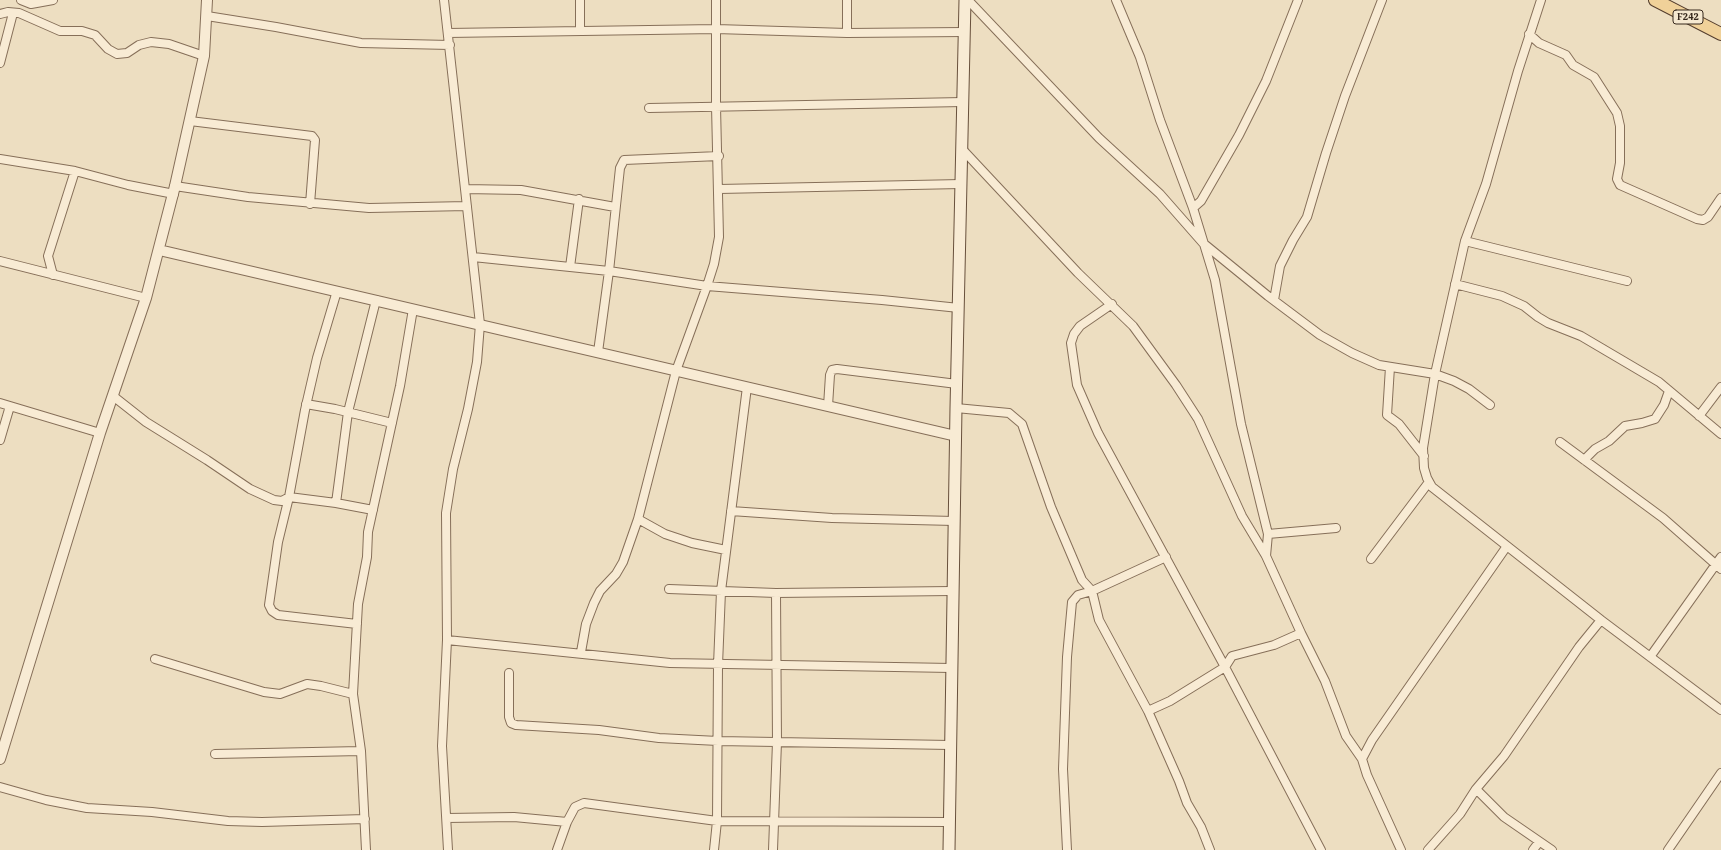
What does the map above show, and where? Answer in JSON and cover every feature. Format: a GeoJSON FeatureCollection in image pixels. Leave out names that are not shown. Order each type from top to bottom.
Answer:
{"type":"FeatureCollection","features":[{"type":"Feature","properties":{"kind":"main road"},"geometry":{"type":"LineString","coordinates":[[949,850],[952,591],[964,32],[966,0]]}},
{"type":"Feature","properties":{"kind":"main road","name":"F242"},"geometry":{"type":"LineString","coordinates":[[1655,0],[1721,34]]}},
{"type":"Feature","properties":{"kind":"street"},"geometry":{"type":"LineString","coordinates":[[21,0],[31,4],[53,0]]}},
{"type":"Feature","properties":{"kind":"street"},"geometry":{"type":"LineString","coordinates":[[0,759],[100,433],[146,298],[174,190],[204,56],[207,0]]}},
{"type":"Feature","properties":{"kind":"street"},"geometry":{"type":"LineString","coordinates":[[444,0],[480,324],[477,362],[468,409],[452,469],[446,513],[446,640],[442,746],[448,850]]}},
{"type":"Feature","properties":{"kind":"street"},"geometry":{"type":"LineString","coordinates":[[580,0],[580,31]]}},
{"type":"Feature","properties":{"kind":"street"},"geometry":{"type":"LineString","coordinates":[[581,652],[586,624],[594,603],[600,591],[616,574],[623,562],[638,519],[676,371],[714,264],[719,237],[719,156],[716,106],[716,0]]}},
{"type":"Feature","properties":{"kind":"street"},"geometry":{"type":"LineString","coordinates":[[847,0],[847,33]]}},
{"type":"Feature","properties":{"kind":"street"},"geometry":{"type":"LineString","coordinates":[[966,0],[1099,138],[1160,194],[1203,243],[1320,336],[1380,365],[1435,374],[1469,389],[1490,405]]}},
{"type":"Feature","properties":{"kind":"street"},"geometry":{"type":"LineString","coordinates":[[1116,0],[1140,56],[1160,120],[1193,208],[1215,280],[1241,424],[1268,534],[1266,556]]}},
{"type":"Feature","properties":{"kind":"street"},"geometry":{"type":"LineString","coordinates":[[1193,208],[1201,201],[1242,128],[1266,81],[1298,0]]}},
{"type":"Feature","properties":{"kind":"street"},"geometry":{"type":"LineString","coordinates":[[1274,300],[1280,266],[1307,217],[1331,139],[1382,0]]}},
{"type":"Feature","properties":{"kind":"street"},"geometry":{"type":"LineString","coordinates":[[1541,0],[1486,184],[1465,241],[1435,374],[1423,448],[1424,468],[1432,486],[1601,620],[1721,710]]}},
{"type":"Feature","properties":{"kind":"street"},"geometry":{"type":"LineString","coordinates":[[0,63],[13,13]]}},
{"type":"Feature","properties":{"kind":"street"},"geometry":{"type":"LineString","coordinates":[[0,14],[18,13],[60,31],[82,31],[96,36],[108,49],[117,54],[127,53],[139,45],[151,42],[169,44],[204,56]]}},
{"type":"Feature","properties":{"kind":"street"},"geometry":{"type":"LineString","coordinates":[[206,16],[276,26],[361,43],[450,45]]}},
{"type":"Feature","properties":{"kind":"street"},"geometry":{"type":"LineString","coordinates":[[448,33],[716,29],[847,33],[964,32]]}},
{"type":"Feature","properties":{"kind":"street"},"geometry":{"type":"LineString","coordinates":[[1530,34],[1539,43],[1566,55],[1573,66],[1594,77],[1617,113],[1620,126],[1620,163],[1617,178],[1620,185],[1697,219],[1703,220],[1708,217],[1721,198]]}},
{"type":"Feature","properties":{"kind":"street"},"geometry":{"type":"LineString","coordinates":[[649,108],[963,102]]}},
{"type":"Feature","properties":{"kind":"street"},"geometry":{"type":"LineString","coordinates":[[190,121],[312,136],[315,140],[310,204]]}},
{"type":"Feature","properties":{"kind":"street"},"geometry":{"type":"LineString","coordinates":[[962,149],[1078,273],[1112,304],[1133,326],[1176,385],[1198,419],[1242,516],[1266,556],[1301,633],[1325,681],[1346,736],[1362,759],[1367,775],[1401,850]]}},
{"type":"Feature","properties":{"kind":"street"},"geometry":{"type":"LineString","coordinates":[[598,352],[609,271],[620,168],[624,160],[719,156]]}},
{"type":"Feature","properties":{"kind":"street"},"geometry":{"type":"LineString","coordinates":[[0,159],[75,171],[128,185],[310,204],[369,208],[467,206]]}},
{"type":"Feature","properties":{"kind":"street"},"geometry":{"type":"LineString","coordinates":[[53,275],[48,256],[75,171]]}},
{"type":"Feature","properties":{"kind":"street"},"geometry":{"type":"LineString","coordinates":[[719,189],[961,184]]}},
{"type":"Feature","properties":{"kind":"street"},"geometry":{"type":"LineString","coordinates":[[465,189],[521,190],[615,206]]}},
{"type":"Feature","properties":{"kind":"street"},"geometry":{"type":"LineString","coordinates":[[570,267],[579,199]]}},
{"type":"Feature","properties":{"kind":"street"},"geometry":{"type":"LineString","coordinates":[[1465,241],[1627,281]]}},
{"type":"Feature","properties":{"kind":"street"},"geometry":{"type":"LineString","coordinates":[[159,250],[956,436]]}},
{"type":"Feature","properties":{"kind":"street"},"geometry":{"type":"LineString","coordinates":[[473,257],[609,271],[707,286],[882,300],[959,308]]}},
{"type":"Feature","properties":{"kind":"street"},"geometry":{"type":"LineString","coordinates":[[0,261],[146,298]]}},
{"type":"Feature","properties":{"kind":"street"},"geometry":{"type":"LineString","coordinates":[[1455,284],[1502,296],[1524,306],[1538,317],[1581,336],[1659,382],[1721,434]]}},
{"type":"Feature","properties":{"kind":"street"},"geometry":{"type":"LineString","coordinates":[[337,291],[317,358],[306,404],[289,497],[278,542],[269,605],[272,611],[278,615],[357,624]]}},
{"type":"Feature","properties":{"kind":"street"},"geometry":{"type":"LineString","coordinates":[[336,503],[348,412],[376,300]]}},
{"type":"Feature","properties":{"kind":"street"},"geometry":{"type":"LineString","coordinates":[[1112,304],[1080,326],[1074,334],[1071,343],[1077,385],[1098,433],[1225,667],[1321,850]]}},
{"type":"Feature","properties":{"kind":"street"},"geometry":{"type":"LineString","coordinates":[[366,850],[361,751],[353,694],[358,604],[367,558],[368,532],[392,423],[413,309]]}},
{"type":"Feature","properties":{"kind":"street"},"geometry":{"type":"LineString","coordinates":[[1390,367],[1387,415],[1399,424],[1424,456]]}},
{"type":"Feature","properties":{"kind":"street"},"geometry":{"type":"LineString","coordinates":[[828,406],[830,376],[832,370],[836,369],[957,384]]}},
{"type":"Feature","properties":{"kind":"street"},"geometry":{"type":"LineString","coordinates":[[714,850],[717,821],[718,665],[721,591],[747,387]]}},
{"type":"Feature","properties":{"kind":"street"},"geometry":{"type":"LineString","coordinates":[[1699,416],[1721,387]]}},
{"type":"Feature","properties":{"kind":"street"},"geometry":{"type":"LineString","coordinates":[[1584,460],[1595,449],[1617,434],[1625,426],[1642,424],[1655,419],[1664,405],[1669,391]]}},
{"type":"Feature","properties":{"kind":"street"},"geometry":{"type":"LineString","coordinates":[[113,396],[146,422],[250,489],[274,500],[282,501],[289,497],[336,503],[373,510]]}},
{"type":"Feature","properties":{"kind":"street"},"geometry":{"type":"LineString","coordinates":[[0,403],[100,433]]}},
{"type":"Feature","properties":{"kind":"street"},"geometry":{"type":"LineString","coordinates":[[306,404],[348,412],[392,423]]}},
{"type":"Feature","properties":{"kind":"street"},"geometry":{"type":"LineString","coordinates":[[0,440],[10,406]]}},
{"type":"Feature","properties":{"kind":"street"},"geometry":{"type":"LineString","coordinates":[[956,408],[1009,413],[1022,424],[1051,507],[1082,580],[1092,591],[1099,620],[1148,711],[1179,781],[1187,803],[1201,827],[1210,850]]}},
{"type":"Feature","properties":{"kind":"street"},"geometry":{"type":"LineString","coordinates":[[1560,442],[1663,518],[1718,567]]}},
{"type":"Feature","properties":{"kind":"street"},"geometry":{"type":"LineString","coordinates":[[1371,559],[1429,482]]}},
{"type":"Feature","properties":{"kind":"street"},"geometry":{"type":"LineString","coordinates":[[731,511],[832,518],[954,521]]}},
{"type":"Feature","properties":{"kind":"street"},"geometry":{"type":"LineString","coordinates":[[638,519],[665,534],[692,543],[726,550]]}},
{"type":"Feature","properties":{"kind":"street"},"geometry":{"type":"LineString","coordinates":[[1268,534],[1336,528]]}},
{"type":"Feature","properties":{"kind":"street"},"geometry":{"type":"LineString","coordinates":[[1362,759],[1372,740],[1508,546]]}},
{"type":"Feature","properties":{"kind":"street"},"geometry":{"type":"LineString","coordinates":[[1067,850],[1063,769],[1072,602],[1078,595],[1092,591],[1166,557]]}},
{"type":"Feature","properties":{"kind":"street"},"geometry":{"type":"LineString","coordinates":[[1650,657],[1718,567],[1721,557]]}},
{"type":"Feature","properties":{"kind":"street"},"geometry":{"type":"LineString","coordinates":[[669,589],[776,593],[952,591]]}},
{"type":"Feature","properties":{"kind":"street"},"geometry":{"type":"LineString","coordinates":[[774,850],[777,742],[776,593]]}},
{"type":"Feature","properties":{"kind":"street"},"geometry":{"type":"LineString","coordinates":[[1428,850],[1460,814],[1476,789],[1504,756],[1579,646],[1601,620]]}},
{"type":"Feature","properties":{"kind":"street"},"geometry":{"type":"LineString","coordinates":[[1148,711],[1170,701],[1225,667],[1232,656],[1274,645],[1301,633]]}},
{"type":"Feature","properties":{"kind":"street"},"geometry":{"type":"LineString","coordinates":[[446,640],[581,652],[670,663],[951,668]]}},
{"type":"Feature","properties":{"kind":"street"},"geometry":{"type":"LineString","coordinates":[[155,660],[264,692],[280,694],[307,684],[353,694]]}},
{"type":"Feature","properties":{"kind":"street"},"geometry":{"type":"LineString","coordinates":[[509,673],[509,717],[511,723],[516,725],[592,729],[659,738],[718,741],[950,745]]}},
{"type":"Feature","properties":{"kind":"street"},"geometry":{"type":"LineString","coordinates":[[215,754],[361,751]]}},
{"type":"Feature","properties":{"kind":"street"},"geometry":{"type":"LineString","coordinates":[[1668,850],[1721,773]]}},
{"type":"Feature","properties":{"kind":"street"},"geometry":{"type":"LineString","coordinates":[[0,787],[46,800],[87,808],[152,812],[228,821],[262,822],[365,819]]}},
{"type":"Feature","properties":{"kind":"street"},"geometry":{"type":"LineString","coordinates":[[1476,789],[1504,817],[1552,850]]}},
{"type":"Feature","properties":{"kind":"street"},"geometry":{"type":"LineString","coordinates":[[557,850],[567,822],[575,807],[584,803],[717,821],[949,822]]}},
{"type":"Feature","properties":{"kind":"street"},"geometry":{"type":"LineString","coordinates":[[447,818],[514,817],[567,822]]}},
{"type":"Feature","properties":{"kind":"street"},"geometry":{"type":"LineString","coordinates":[[1533,850],[1539,842]]}}]}
